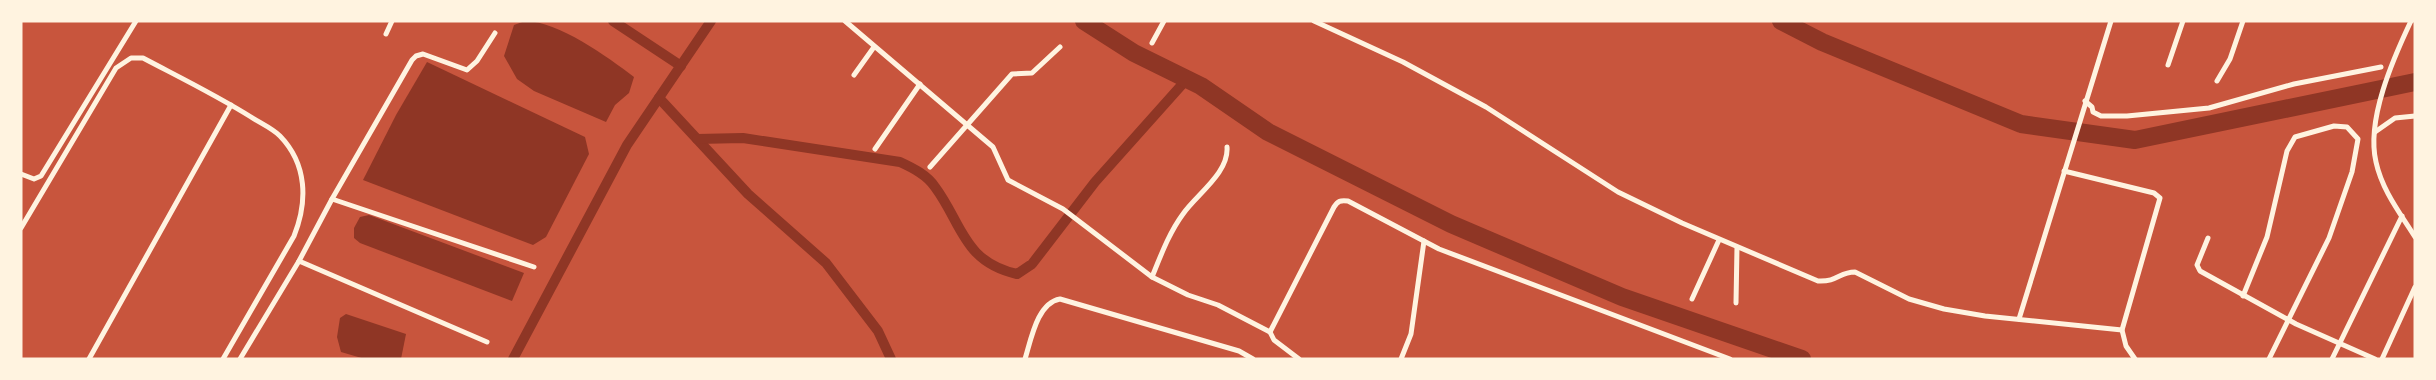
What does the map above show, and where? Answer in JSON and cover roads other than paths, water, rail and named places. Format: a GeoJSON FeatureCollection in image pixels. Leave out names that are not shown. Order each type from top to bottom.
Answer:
{"type":"FeatureCollection","features":[{"type":"Feature","properties":{"kind":"street"},"geometry":{"type":"LineString","coordinates":[[21,174],[34,179],[41,176],[136,21]]}},
{"type":"Feature","properties":{"kind":"street"},"geometry":{"type":"LineString","coordinates":[[386,34],[392,21]]}},
{"type":"Feature","properties":{"kind":"street"},"geometry":{"type":"LineString","coordinates":[[845,21],[993,147],[1008,180],[1063,209],[1082,225],[1112,244],[1152,277],[1188,295],[1218,305],[1270,332],[1274,340],[1299,359]]}},
{"type":"Feature","properties":{"kind":"street"},"geometry":{"type":"LineString","coordinates":[[1152,43],[1164,21]]}},
{"type":"Feature","properties":{"kind":"street"},"geometry":{"type":"LineString","coordinates":[[1314,21],[1404,62],[1486,107],[1618,192],[1719,240],[1818,281],[1836,280],[1846,272],[1855,272],[1909,299],[1984,316],[2122,330]]}},
{"type":"Feature","properties":{"kind":"street"},"geometry":{"type":"LineString","coordinates":[[2019,319],[2066,163],[2112,21]]}},
{"type":"Feature","properties":{"kind":"street"},"geometry":{"type":"LineString","coordinates":[[2168,65],[2183,21]]}},
{"type":"Feature","properties":{"kind":"street"},"geometry":{"type":"LineString","coordinates":[[2217,82],[2230,59],[2243,21]]}},
{"type":"Feature","properties":{"kind":"street"},"geometry":{"type":"LineString","coordinates":[[2410,21],[2376,118],[2374,132],[2376,164],[2382,183],[2415,236]]}},
{"type":"Feature","properties":{"kind":"street"},"geometry":{"type":"LineString","coordinates":[[240,359],[299,261],[332,199],[416,56],[423,54],[467,70],[477,60],[495,33]]}},
{"type":"Feature","properties":{"kind":"street"},"geometry":{"type":"LineString","coordinates":[[854,75],[874,47]]}},
{"type":"Feature","properties":{"kind":"street"},"geometry":{"type":"LineString","coordinates":[[930,167],[1012,74],[1032,73],[1060,47]]}},
{"type":"Feature","properties":{"kind":"street"},"geometry":{"type":"LineString","coordinates":[[21,228],[111,77],[124,61],[130,58],[142,58],[231,105],[282,137],[303,177],[302,218],[294,236],[223,359]]}},
{"type":"Feature","properties":{"kind":"street"},"geometry":{"type":"LineString","coordinates":[[2085,103],[2092,107],[2093,112],[2101,116],[2127,116],[2200,109],[2294,84],[2381,67]]}},
{"type":"Feature","properties":{"kind":"street"},"geometry":{"type":"LineString","coordinates":[[875,149],[920,84]]}},
{"type":"Feature","properties":{"kind":"street"},"geometry":{"type":"LineString","coordinates":[[89,359],[231,105]]}},
{"type":"Feature","properties":{"kind":"street"},"geometry":{"type":"LineString","coordinates":[[2374,132],[2395,118],[2415,116]]}},
{"type":"Feature","properties":{"kind":"street"},"geometry":{"type":"LineString","coordinates":[[2243,296],[2267,237],[2291,142],[2295,137],[2334,126],[2347,126],[2358,139],[2352,172],[2329,238],[2269,359]]}},
{"type":"Feature","properties":{"kind":"street"},"geometry":{"type":"LineString","coordinates":[[1152,277],[1168,240],[1183,214],[1210,184],[1225,161],[1227,147]]}},
{"type":"Feature","properties":{"kind":"street"},"geometry":{"type":"LineString","coordinates":[[2064,171],[2154,193],[2160,198],[2122,330],[2126,346],[2135,359]]}},
{"type":"Feature","properties":{"kind":"street"},"geometry":{"type":"LineString","coordinates":[[332,199],[534,267]]}},
{"type":"Feature","properties":{"kind":"street"},"geometry":{"type":"LineString","coordinates":[[1270,332],[1334,207],[1340,200],[1348,201],[1424,241],[1579,303],[1730,359]]}},
{"type":"Feature","properties":{"kind":"street"},"geometry":{"type":"LineString","coordinates":[[2332,359],[2402,216]]}},
{"type":"Feature","properties":{"kind":"street"},"geometry":{"type":"LineString","coordinates":[[2208,238],[2197,265],[2200,271],[2289,320],[2375,359]]}},
{"type":"Feature","properties":{"kind":"street"},"geometry":{"type":"LineString","coordinates":[[1692,299],[1719,240]]}},
{"type":"Feature","properties":{"kind":"street"},"geometry":{"type":"LineString","coordinates":[[1401,359],[1411,334],[1424,241]]}},
{"type":"Feature","properties":{"kind":"street"},"geometry":{"type":"LineString","coordinates":[[1736,303],[1737,247]]}},
{"type":"Feature","properties":{"kind":"street"},"geometry":{"type":"LineString","coordinates":[[299,261],[487,342]]}},
{"type":"Feature","properties":{"kind":"street"},"geometry":{"type":"LineString","coordinates":[[2382,359],[2415,287]]}},
{"type":"Feature","properties":{"kind":"street"},"geometry":{"type":"LineString","coordinates":[[1025,359],[1045,307],[1050,302],[1060,299],[1239,351],[1253,359]]}},
{"type":"Feature","properties":{"kind":"waterway"},"geometry":{"type":"LineString","coordinates":[[613,21],[681,66]]}},
{"type":"Feature","properties":{"kind":"waterway"},"geometry":{"type":"LineString","coordinates":[[513,359],[627,145],[711,21]]}},
{"type":"Feature","properties":{"kind":"waterway"},"geometry":{"type":"LineString","coordinates":[[1084,21],[1134,53],[1201,86],[1268,132],[1451,224],[1622,297],[1802,359]]}},
{"type":"Feature","properties":{"kind":"waterway"},"geometry":{"type":"LineString","coordinates":[[1781,21],[1822,42],[2021,124],[2135,140],[2415,82]]}},
{"type":"Feature","properties":{"kind":"waterway"},"geometry":{"type":"LineString","coordinates":[[697,139],[743,138],[900,162],[919,172],[932,183],[974,251],[999,268],[1017,274],[1032,264],[1095,182],[1187,79]]}},
{"type":"Feature","properties":{"kind":"waterway"},"geometry":{"type":"LineString","coordinates":[[659,98],[748,194],[826,263],[878,331],[891,359]]}}]}
